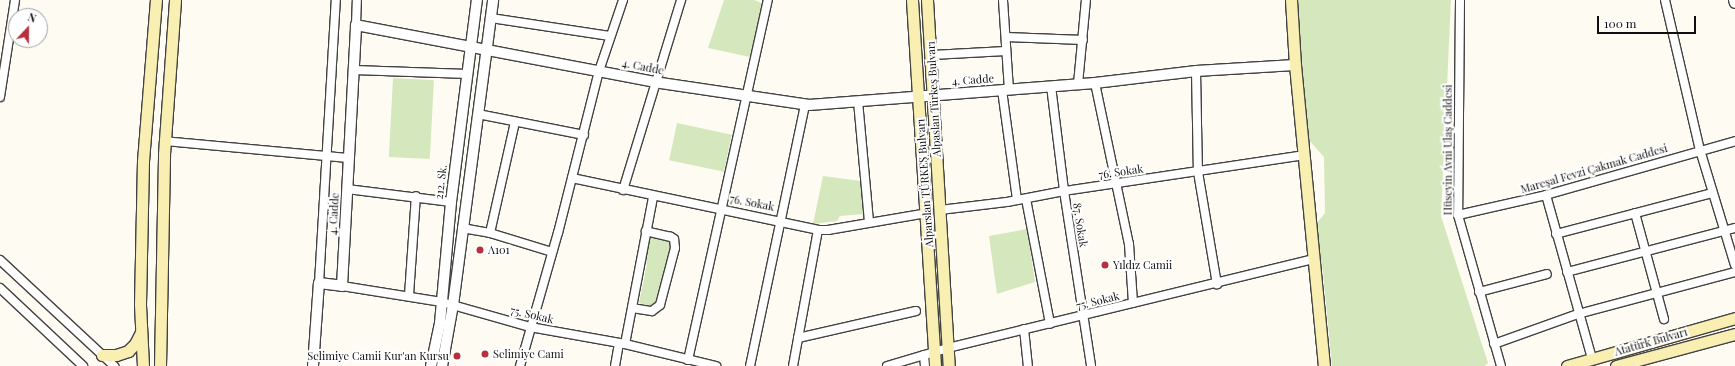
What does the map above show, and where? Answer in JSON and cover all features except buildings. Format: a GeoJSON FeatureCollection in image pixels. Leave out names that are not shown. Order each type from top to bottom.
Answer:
{"type":"FeatureCollection","features":[{"type":"Feature","properties":{"kind":"main road"},"geometry":{"type":"LineString","coordinates":[[143,366],[141,331],[143,161],[156,0]]}},
{"type":"Feature","properties":{"kind":"main road"},"geometry":{"type":"LineString","coordinates":[[161,363],[164,141],[175,0]]}},
{"type":"Feature","properties":{"kind":"main road","name":"Alparslan TÜRKEŞ Bulvarı"},"geometry":{"type":"LineString","coordinates":[[912,0],[927,213],[930,354],[935,366]]}},
{"type":"Feature","properties":{"kind":"main road","name":"Alpaslan Türkeş Bulvarı"},"geometry":{"type":"LineString","coordinates":[[927,0],[932,55],[949,366]]}},
{"type":"Feature","properties":{"kind":"main road"},"geometry":{"type":"LineString","coordinates":[[1291,0],[1295,65],[1324,366]]}},
{"type":"Feature","properties":{"kind":"main road","name":"Atatürk Bulvarı"},"geometry":{"type":"LineString","coordinates":[[1567,366],[1735,318]]}},
{"type":"Feature","properties":{"kind":"main road"},"geometry":{"type":"LineString","coordinates":[[102,355],[116,355],[128,351],[135,344],[141,331]]}},
{"type":"Feature","properties":{"kind":"main road"},"geometry":{"type":"LineString","coordinates":[[1616,366],[1735,334]]}},
{"type":"Feature","properties":{"kind":"street"},"geometry":{"type":"LineString","coordinates":[[0,97],[15,0]]}},
{"type":"Feature","properties":{"kind":"street"},"geometry":{"type":"LineString","coordinates":[[312,366],[319,283],[336,0]]}},
{"type":"Feature","properties":{"kind":"street"},"geometry":{"type":"LineString","coordinates":[[356,25],[357,0]]}},
{"type":"Feature","properties":{"kind":"street","name":"212. Sk."},"geometry":{"type":"LineString","coordinates":[[431,366],[442,302],[451,202],[477,0]]}},
{"type":"Feature","properties":{"kind":"street"},"geometry":{"type":"LineString","coordinates":[[442,366],[453,305],[493,0]]}},
{"type":"Feature","properties":{"kind":"street"},"geometry":{"type":"LineString","coordinates":[[520,366],[584,135],[599,71],[623,0]]}},
{"type":"Feature","properties":{"kind":"street"},"geometry":{"type":"LineString","coordinates":[[623,190],[654,82],[681,0]]}},
{"type":"Feature","properties":{"kind":"street"},"geometry":{"type":"LineString","coordinates":[[688,360],[724,208],[745,97],[768,0]]}},
{"type":"Feature","properties":{"kind":"street"},"geometry":{"type":"LineString","coordinates":[[1003,0],[1006,37],[1005,90],[1017,200]]}},
{"type":"Feature","properties":{"kind":"street"},"geometry":{"type":"LineString","coordinates":[[1078,84],[1086,0]]}},
{"type":"Feature","properties":{"kind":"street","name":"Hüseyin Avni Ulaş Caddesi"},"geometry":{"type":"LineString","coordinates":[[1460,0],[1458,215],[1501,366]]}},
{"type":"Feature","properties":{"kind":"street"},"geometry":{"type":"LineString","coordinates":[[1665,0],[1700,150],[1735,265]]}},
{"type":"Feature","properties":{"kind":"street"},"geometry":{"type":"LineString","coordinates":[[491,18],[610,36]]}},
{"type":"Feature","properties":{"kind":"street","name":"4. Cadde"},"geometry":{"type":"LineString","coordinates":[[342,286],[356,25],[654,82],[745,97],[804,104],[1095,83],[1196,71],[1295,65]]}},
{"type":"Feature","properties":{"kind":"street"},"geometry":{"type":"LineString","coordinates":[[1006,37],[1083,40]]}},
{"type":"Feature","properties":{"kind":"street"},"geometry":{"type":"LineString","coordinates":[[932,55],[1006,51]]}},
{"type":"Feature","properties":{"kind":"street"},"geometry":{"type":"LineString","coordinates":[[354,70],[468,74]]}},
{"type":"Feature","properties":{"kind":"street"},"geometry":{"type":"LineString","coordinates":[[1196,71],[1198,172],[1216,284]]}},
{"type":"Feature","properties":{"kind":"street"},"geometry":{"type":"LineString","coordinates":[[1095,83],[1131,260],[1133,304]]}},
{"type":"Feature","properties":{"kind":"street","name":"87. Sokak"},"geometry":{"type":"LineString","coordinates":[[1051,86],[1064,190],[1091,366]]}},
{"type":"Feature","properties":{"kind":"street"},"geometry":{"type":"LineString","coordinates":[[858,101],[869,223]]}},
{"type":"Feature","properties":{"kind":"street"},"geometry":{"type":"LineString","coordinates":[[750,366],[804,104]]}},
{"type":"Feature","properties":{"kind":"street"},"geometry":{"type":"LineString","coordinates":[[478,114],[584,135]]}},
{"type":"Feature","properties":{"kind":"street"},"geometry":{"type":"LineString","coordinates":[[490,232],[515,122]]}},
{"type":"Feature","properties":{"kind":"street"},"geometry":{"type":"LineString","coordinates":[[164,141],[349,158]]}},
{"type":"Feature","properties":{"kind":"street","name":"Mareşal Fevzi Çakmak Caddesi"},"geometry":{"type":"LineString","coordinates":[[1458,215],[1546,195],[1735,141]]}},
{"type":"Feature","properties":{"kind":"street","name":"76. Sokak"},"geometry":{"type":"LineString","coordinates":[[940,210],[1026,199],[1064,190],[1198,172],[1304,155]]}},
{"type":"Feature","properties":{"kind":"street","name":"76. Sokak"},"geometry":{"type":"LineString","coordinates":[[572,178],[653,197],[724,208],[818,230],[828,230],[927,213]]}},
{"type":"Feature","properties":{"kind":"street"},"geometry":{"type":"LineString","coordinates":[[347,190],[416,196],[451,202]]}},
{"type":"Feature","properties":{"kind":"street"},"geometry":{"type":"LineString","coordinates":[[1556,234],[1712,193]]}},
{"type":"Feature","properties":{"kind":"street"},"geometry":{"type":"LineString","coordinates":[[1546,195],[1568,272],[1578,314],[1592,359]]}},
{"type":"Feature","properties":{"kind":"street"},"geometry":{"type":"LineString","coordinates":[[409,295],[416,196]]}},
{"type":"Feature","properties":{"kind":"street"},"geometry":{"type":"LineString","coordinates":[[615,366],[632,308],[653,197]]}},
{"type":"Feature","properties":{"kind":"street"},"geometry":{"type":"LineString","coordinates":[[1026,199],[1050,324]]}},
{"type":"Feature","properties":{"kind":"street"},"geometry":{"type":"LineString","coordinates":[[1635,213],[1655,292],[1664,319]]}},
{"type":"Feature","properties":{"kind":"street"},"geometry":{"type":"LineString","coordinates":[[462,228],[490,232],[552,252]]}},
{"type":"Feature","properties":{"kind":"street"},"geometry":{"type":"LineString","coordinates":[[1568,272],[1735,228]]}},
{"type":"Feature","properties":{"kind":"street"},"geometry":{"type":"LineString","coordinates":[[793,366],[818,230]]}},
{"type":"Feature","properties":{"kind":"street"},"geometry":{"type":"LineString","coordinates":[[632,308],[652,311],[660,305],[676,248],[674,240],[670,237],[646,231]]}},
{"type":"Feature","properties":{"kind":"street","name":"75. Sokak"},"geometry":{"type":"LineString","coordinates":[[887,366],[948,348],[1314,259]]}},
{"type":"Feature","properties":{"kind":"street"},"geometry":{"type":"LineString","coordinates":[[0,260],[114,366]]}},
{"type":"Feature","properties":{"kind":"street"},"geometry":{"type":"LineString","coordinates":[[1494,344],[1578,314],[1655,292],[1735,272]]}},
{"type":"Feature","properties":{"kind":"street"},"geometry":{"type":"LineString","coordinates":[[1479,292],[1547,274]]}},
{"type":"Feature","properties":{"kind":"street"},"geometry":{"type":"LineString","coordinates":[[319,283],[342,286]]}},
{"type":"Feature","properties":{"kind":"street","name":"75. Sokak"},"geometry":{"type":"LineString","coordinates":[[342,286],[409,295],[442,302],[530,327],[622,344],[716,366]]}},
{"type":"Feature","properties":{"kind":"street"},"geometry":{"type":"LineString","coordinates":[[0,288],[83,366]]}},
{"type":"Feature","properties":{"kind":"street"},"geometry":{"type":"LineString","coordinates":[[798,338],[916,311]]}},
{"type":"Feature","properties":{"kind":"street"},"geometry":{"type":"LineString","coordinates":[[1024,329],[1028,366]]}},
{"type":"Feature","properties":{"kind":"street"},"geometry":{"type":"LineString","coordinates":[[925,366],[930,354]]}},
{"type":"Feature","properties":{"kind":"green space"},"geometry":{"type":"Polygon","coordinates":[[[724,0],[754,0],[762,3],[750,57],[708,48],[724,0]]]}},
{"type":"Feature","properties":{"kind":"green space"},"geometry":{"type":"Polygon","coordinates":[[[1296,0],[1451,0],[1441,216],[1488,363],[1485,366],[1332,366],[1323,272],[1315,225],[1325,213],[1324,157],[1307,138],[1296,0]]]}},
{"type":"Feature","properties":{"kind":"green space"},"geometry":{"type":"Polygon","coordinates":[[[393,78],[434,80],[430,159],[389,157],[393,78]]]}},
{"type":"Feature","properties":{"kind":"green space"},"geometry":{"type":"Polygon","coordinates":[[[677,123],[732,135],[724,172],[669,160],[677,123]]]}},
{"type":"Feature","properties":{"kind":"green space"},"geometry":{"type":"Polygon","coordinates":[[[823,176],[861,181],[864,214],[840,216],[837,221],[813,224],[823,176]]]}},
{"type":"Feature","properties":{"kind":"green space"},"geometry":{"type":"Polygon","coordinates":[[[1027,229],[1035,282],[997,294],[989,236],[1027,229]]]}},
{"type":"Feature","properties":{"kind":"green space"},"geometry":{"type":"Polygon","coordinates":[[[648,236],[671,242],[657,303],[650,306],[639,303],[647,264],[643,258],[648,236]]]}},
{"type":"Feature","properties":{"kind":"place","name":"A101"},"geometry":{"type":"Point","coordinates":[480,250]}},
{"type":"Feature","properties":{"kind":"place","name":"Yıldız Camii"},"geometry":{"type":"Point","coordinates":[1105,265]}},
{"type":"Feature","properties":{"kind":"place","name":"Selimiye Cami"},"geometry":{"type":"Point","coordinates":[485,354]}},
{"type":"Feature","properties":{"kind":"place","name":"Selimiye Camii Kur'an Kursu"},"geometry":{"type":"Point","coordinates":[457,356]}}]}
